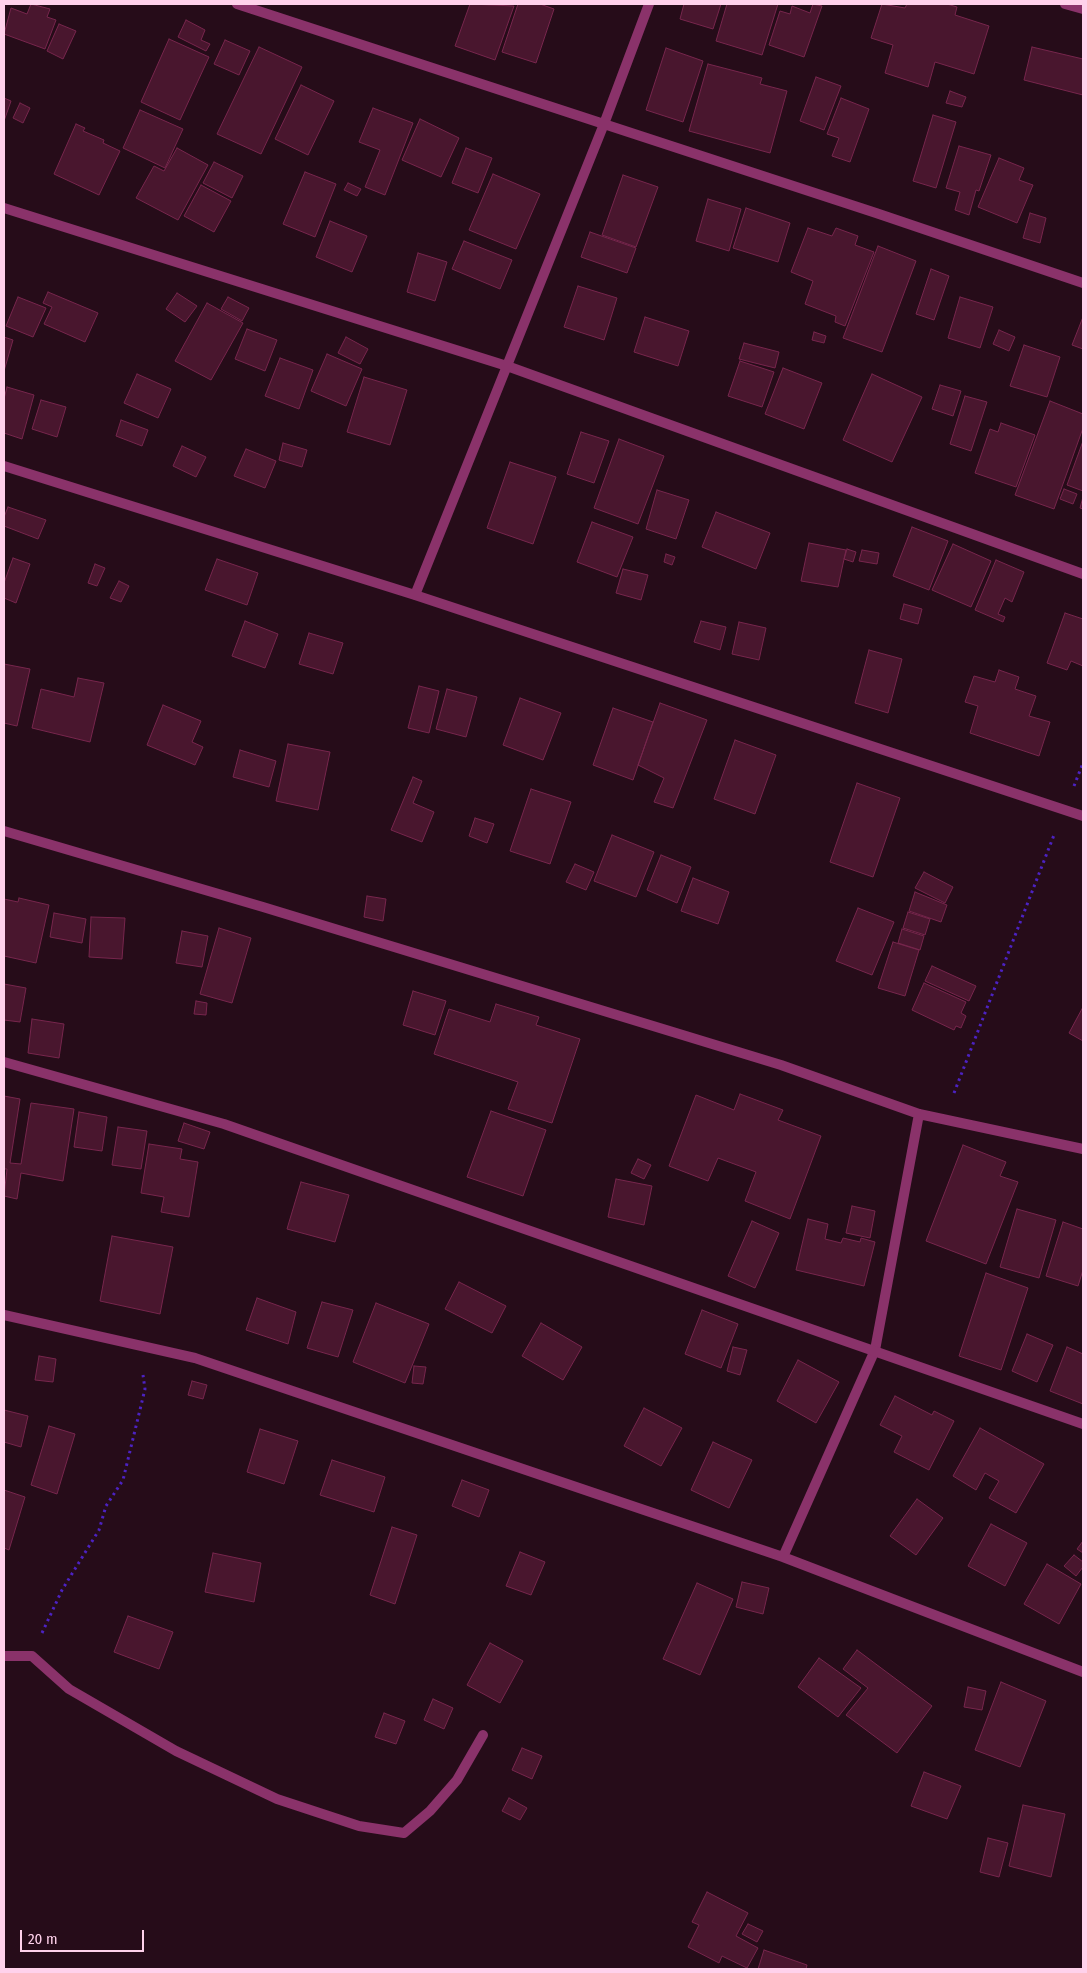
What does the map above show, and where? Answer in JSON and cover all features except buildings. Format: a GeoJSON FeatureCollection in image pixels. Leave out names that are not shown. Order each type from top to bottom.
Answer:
{"type":"FeatureCollection","features":[{"type":"Feature","properties":{"kind":"street"},"geometry":{"type":"LineString","coordinates":[[237,4],[1083,283]]}},
{"type":"Feature","properties":{"kind":"street"},"geometry":{"type":"LineString","coordinates":[[415,595],[604,124],[649,4]]}},
{"type":"Feature","properties":{"kind":"street"},"geometry":{"type":"LineString","coordinates":[[1065,4],[1083,10]]}},
{"type":"Feature","properties":{"kind":"street"},"geometry":{"type":"LineString","coordinates":[[4,208],[507,366],[1083,574]]}},
{"type":"Feature","properties":{"kind":"street"},"geometry":{"type":"LineString","coordinates":[[4,466],[415,595],[1083,816]]}},
{"type":"Feature","properties":{"kind":"street"},"geometry":{"type":"LineString","coordinates":[[4,831],[263,907],[781,1065],[919,1114],[1083,1148]]}},
{"type":"Feature","properties":{"kind":"street"},"geometry":{"type":"LineString","coordinates":[[4,1062],[224,1124],[1083,1424]]}},
{"type":"Feature","properties":{"kind":"street"},"geometry":{"type":"LineString","coordinates":[[783,1557],[875,1350],[919,1114]]}},
{"type":"Feature","properties":{"kind":"street"},"geometry":{"type":"LineString","coordinates":[[4,1315],[195,1358],[783,1557],[1083,1672]]}},
{"type":"Feature","properties":{"kind":"street"},"geometry":{"type":"LineString","coordinates":[[4,1656],[32,1656],[69,1689],[176,1751],[277,1799],[359,1826],[404,1833],[430,1811],[457,1780],[484,1735]]}},
{"type":"Feature","properties":{"kind":"path"},"geometry":{"type":"LineString","coordinates":[[944,1119],[1083,763]]}},
{"type":"Feature","properties":{"kind":"path"},"geometry":{"type":"LineString","coordinates":[[32,1656],[62,1590],[95,1537],[106,1506],[123,1480],[145,1389],[140,1345]]}}]}
